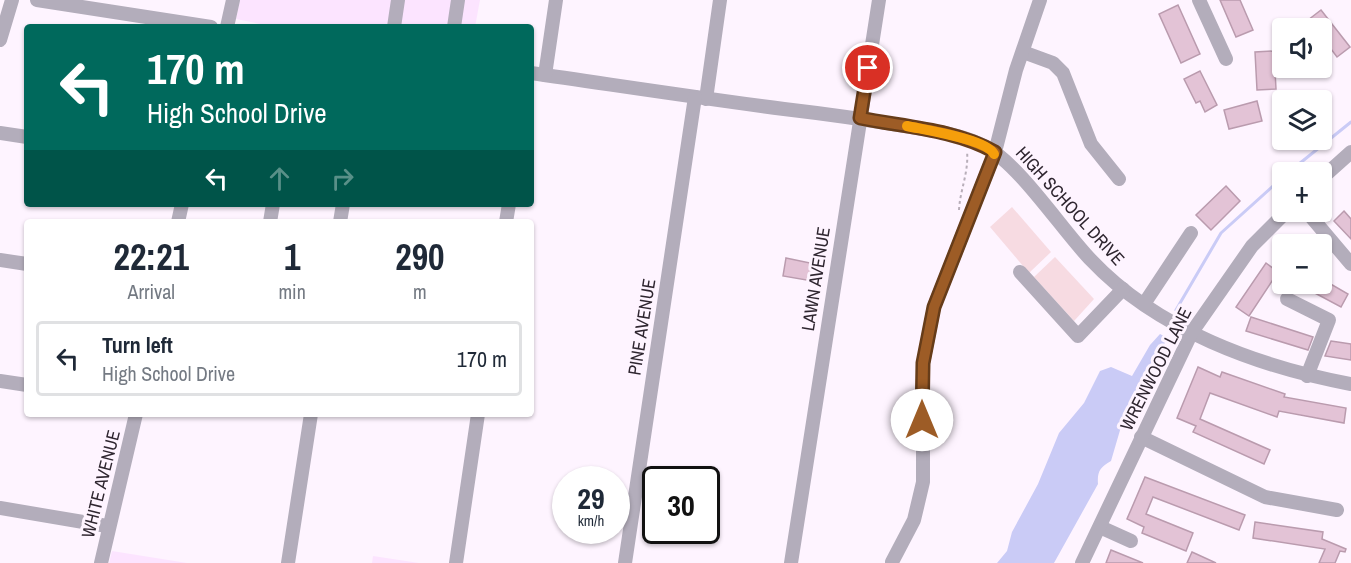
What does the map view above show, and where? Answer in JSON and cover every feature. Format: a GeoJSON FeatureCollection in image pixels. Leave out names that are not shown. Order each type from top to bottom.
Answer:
{"type":"FeatureCollection","features":[{"type":"Feature","properties":{"kind":"street"},"geometry":{"type":"LineString","coordinates":[[0,40],[12,0]]}},
{"type":"Feature","properties":{"kind":"street"},"geometry":{"type":"LineString","coordinates":[[37,0],[98,4],[196,24]]}},
{"type":"Feature","properties":{"kind":"street"},"geometry":{"type":"LineString","coordinates":[[228,24],[233,0]]}},
{"type":"Feature","properties":{"kind":"street"},"geometry":{"type":"LineString","coordinates":[[394,24],[398,0]]}},
{"type":"Feature","properties":{"kind":"street"},"geometry":{"type":"LineString","coordinates":[[454,24],[458,0]]}},
{"type":"Feature","properties":{"kind":"street"},"geometry":{"type":"LineString","coordinates":[[538,74],[556,0]]}},
{"type":"Feature","properties":{"kind":"street","name":"PINE AVENUE"},"geometry":{"type":"LineString","coordinates":[[625,563],[701,98],[720,0]]}},
{"type":"Feature","properties":{"kind":"street","name":"LAWN AVENUE"},"geometry":{"type":"LineString","coordinates":[[790,563],[879,0]]}},
{"type":"Feature","properties":{"kind":"street"},"geometry":{"type":"LineString","coordinates":[[892,562],[908,535],[919,503],[923,482],[922,374],[934,307],[995,152],[1040,0]]}},
{"type":"Feature","properties":{"kind":"street"},"geometry":{"type":"LineString","coordinates":[[1199,0],[1226,59]]}},
{"type":"Feature","properties":{"kind":"street"},"geometry":{"type":"LineString","coordinates":[[1023,52],[1053,63],[1063,73],[1091,144],[1119,179]]}},
{"type":"Feature","properties":{"kind":"street","name":"HIGH SCHOOL DRIVE"},"geometry":{"type":"LineString","coordinates":[[538,74],[860,118],[942,133],[965,140],[995,152],[1004,160],[1091,261],[1144,304],[1192,332],[1224,347],[1307,376],[1351,384]]}},
{"type":"Feature","properties":{"kind":"street"},"geometry":{"type":"LineString","coordinates":[[0,132],[24,136]]}},
{"type":"Feature","properties":{"kind":"street"},"geometry":{"type":"LineString","coordinates":[[1332,169],[1351,152]]}},
{"type":"Feature","properties":{"kind":"street","name":"WRENWOOD LANE"},"geometry":{"type":"LineString","coordinates":[[1082,563],[1192,332],[1252,246],[1276,222]]}},
{"type":"Feature","properties":{"kind":"street"},"geometry":{"type":"LineString","coordinates":[[1315,222],[1351,264]]}},
{"type":"Feature","properties":{"kind":"street"},"geometry":{"type":"LineString","coordinates":[[1144,304],[1191,233]]}},
{"type":"Feature","properties":{"kind":"street"},"geometry":{"type":"LineString","coordinates":[[0,261],[24,264]]}},
{"type":"Feature","properties":{"kind":"street"},"geometry":{"type":"LineString","coordinates":[[1020,272],[1078,336],[1123,289]]}},
{"type":"Feature","properties":{"kind":"street"},"geometry":{"type":"LineString","coordinates":[[1287,299],[1334,322],[1307,376]]}},
{"type":"Feature","properties":{"kind":"street"},"geometry":{"type":"LineString","coordinates":[[0,381],[24,385]]}},
{"type":"Feature","properties":{"kind":"street","name":"WHITE AVENUE"},"geometry":{"type":"LineString","coordinates":[[101,563],[107,526],[135,417]]}},
{"type":"Feature","properties":{"kind":"street"},"geometry":{"type":"LineString","coordinates":[[288,563],[311,417]]}},
{"type":"Feature","properties":{"kind":"street"},"geometry":{"type":"LineString","coordinates":[[456,563],[478,417]]}},
{"type":"Feature","properties":{"kind":"street"},"geometry":{"type":"LineString","coordinates":[[1141,437],[1265,497],[1337,510]]}},
{"type":"Feature","properties":{"kind":"street"},"geometry":{"type":"LineString","coordinates":[[0,508],[107,526]]}},
{"type":"Feature","properties":{"kind":"street"},"geometry":{"type":"LineString","coordinates":[[1100,527],[1131,541]]}},
{"type":"Feature","properties":{"kind":"path"},"geometry":{"type":"LineString","coordinates":[[965,140],[968,169],[961,191],[958,215],[965,225]]}},
{"type":"Feature","properties":{"kind":"shaded area"},"geometry":{"type":"Polygon","coordinates":[[[240,0],[480,0],[476,24],[260,24],[236,19],[240,0]]]}},
{"type":"Feature","properties":{"kind":"shaded area"},"geometry":{"type":"Polygon","coordinates":[[[1012,207],[1051,252],[1029,273],[990,227],[1012,207]]]}},
{"type":"Feature","properties":{"kind":"shaded area"},"geometry":{"type":"Polygon","coordinates":[[[1055,257],[1094,299],[1074,321],[1034,277],[1055,257]]]}},
{"type":"Feature","properties":{"kind":"shaded area"},"geometry":{"type":"Polygon","coordinates":[[[112,551],[187,563],[109,563],[112,551]]]}},
{"type":"Feature","properties":{"kind":"shaded area"},"geometry":{"type":"Polygon","coordinates":[[[373,556],[419,563],[372,563],[373,556]]]}},
{"type":"Feature","properties":{"kind":"water"},"geometry":{"type":"Polygon","coordinates":[[[1160,334],[1166,337],[1165,343],[1123,420],[1111,461],[1100,470],[1098,484],[1054,563],[997,563],[1007,551],[1012,532],[1038,484],[1059,433],[1084,403],[1100,371],[1111,367],[1132,376],[1150,345],[1160,334]]]}},
{"type":"Feature","properties":{"kind":"building"},"geometry":{"type":"Polygon","coordinates":[[[1220,0],[1240,0],[1253,30],[1236,37],[1220,0]]]}},
{"type":"Feature","properties":{"kind":"building"},"geometry":{"type":"Polygon","coordinates":[[[1178,5],[1200,54],[1181,63],[1159,14],[1178,5]]]}},
{"type":"Feature","properties":{"kind":"building"},"geometry":{"type":"Polygon","coordinates":[[[1321,10],[1327,18],[1311,18],[1321,10]]]}},
{"type":"Feature","properties":{"kind":"building"},"geometry":{"type":"Polygon","coordinates":[[[1332,24],[1350,47],[1337,57],[1332,50],[1332,24]]]}},
{"type":"Feature","properties":{"kind":"building"},"geometry":{"type":"Polygon","coordinates":[[[1272,51],[1272,78],[1275,78],[1276,89],[1257,90],[1255,52],[1272,51]]]}},
{"type":"Feature","properties":{"kind":"building"},"geometry":{"type":"Polygon","coordinates":[[[1200,71],[1217,105],[1205,112],[1200,101],[1196,103],[1184,79],[1200,71]]]}},
{"type":"Feature","properties":{"kind":"building"},"geometry":{"type":"Polygon","coordinates":[[[1257,101],[1262,121],[1229,129],[1224,110],[1257,101]]]}},
{"type":"Feature","properties":{"kind":"building"},"geometry":{"type":"Polygon","coordinates":[[[1226,186],[1240,201],[1211,230],[1196,215],[1226,186]]]}},
{"type":"Feature","properties":{"kind":"building"},"geometry":{"type":"Polygon","coordinates":[[[1344,211],[1351,219],[1351,239],[1334,221],[1344,211]]]}},
{"type":"Feature","properties":{"kind":"building"},"geometry":{"type":"Polygon","coordinates":[[[786,258],[815,264],[812,281],[783,276],[786,258]]]}},
{"type":"Feature","properties":{"kind":"building"},"geometry":{"type":"Polygon","coordinates":[[[1266,263],[1272,268],[1272,281],[1249,316],[1236,307],[1266,263]]]}},
{"type":"Feature","properties":{"kind":"building"},"geometry":{"type":"Polygon","coordinates":[[[1332,285],[1348,294],[1341,307],[1317,294],[1332,294],[1332,285]]]}},
{"type":"Feature","properties":{"kind":"building"},"geometry":{"type":"Polygon","coordinates":[[[1251,317],[1313,337],[1308,350],[1246,331],[1251,317]]]}},
{"type":"Feature","properties":{"kind":"building"},"geometry":{"type":"Polygon","coordinates":[[[1331,341],[1351,344],[1351,360],[1325,356],[1331,341]]]}},
{"type":"Feature","properties":{"kind":"building"},"geometry":{"type":"Polygon","coordinates":[[[1198,367],[1220,377],[1222,372],[1285,394],[1284,397],[1346,408],[1344,423],[1279,411],[1277,417],[1210,393],[1200,419],[1270,450],[1264,464],[1193,432],[1196,426],[1177,418],[1198,367]]]}},
{"type":"Feature","properties":{"kind":"building"},"geometry":{"type":"Polygon","coordinates":[[[1145,477],[1245,515],[1239,530],[1153,497],[1146,514],[1193,533],[1186,551],[1142,533],[1144,527],[1127,519],[1145,477]]]}},
{"type":"Feature","properties":{"kind":"building"},"geometry":{"type":"Polygon","coordinates":[[[1255,522],[1323,532],[1322,539],[1346,549],[1345,552],[1340,551],[1335,563],[1319,563],[1325,549],[1253,538],[1255,522]]]}},
{"type":"Feature","properties":{"kind":"building"},"geometry":{"type":"Polygon","coordinates":[[[1111,550],[1143,563],[1106,563],[1111,550]]]}},
{"type":"Feature","properties":{"kind":"building"},"geometry":{"type":"Polygon","coordinates":[[[1192,552],[1216,563],[1187,563],[1192,552]]]}},
{"type":"Feature","properties":{"kind":"waterway"},"geometry":{"type":"LineString","coordinates":[[1301,162],[1351,122]]}},
{"type":"Feature","properties":{"kind":"waterway"},"geometry":{"type":"LineString","coordinates":[[1176,310],[1221,233],[1272,187]]}},
{"type":"Feature","properties":{"kind":"slow traffic"},"geometry":{"type":"LineString","coordinates":[[907,126],[983,145],[995,152],[994,154]]}},
{"type":"Feature","properties":{"kind":"route"},"geometry":{"type":"LineString","coordinates":[[868,68],[860,118],[942,133],[983,145],[995,152],[934,307],[923,363],[922,420]]}}]}
